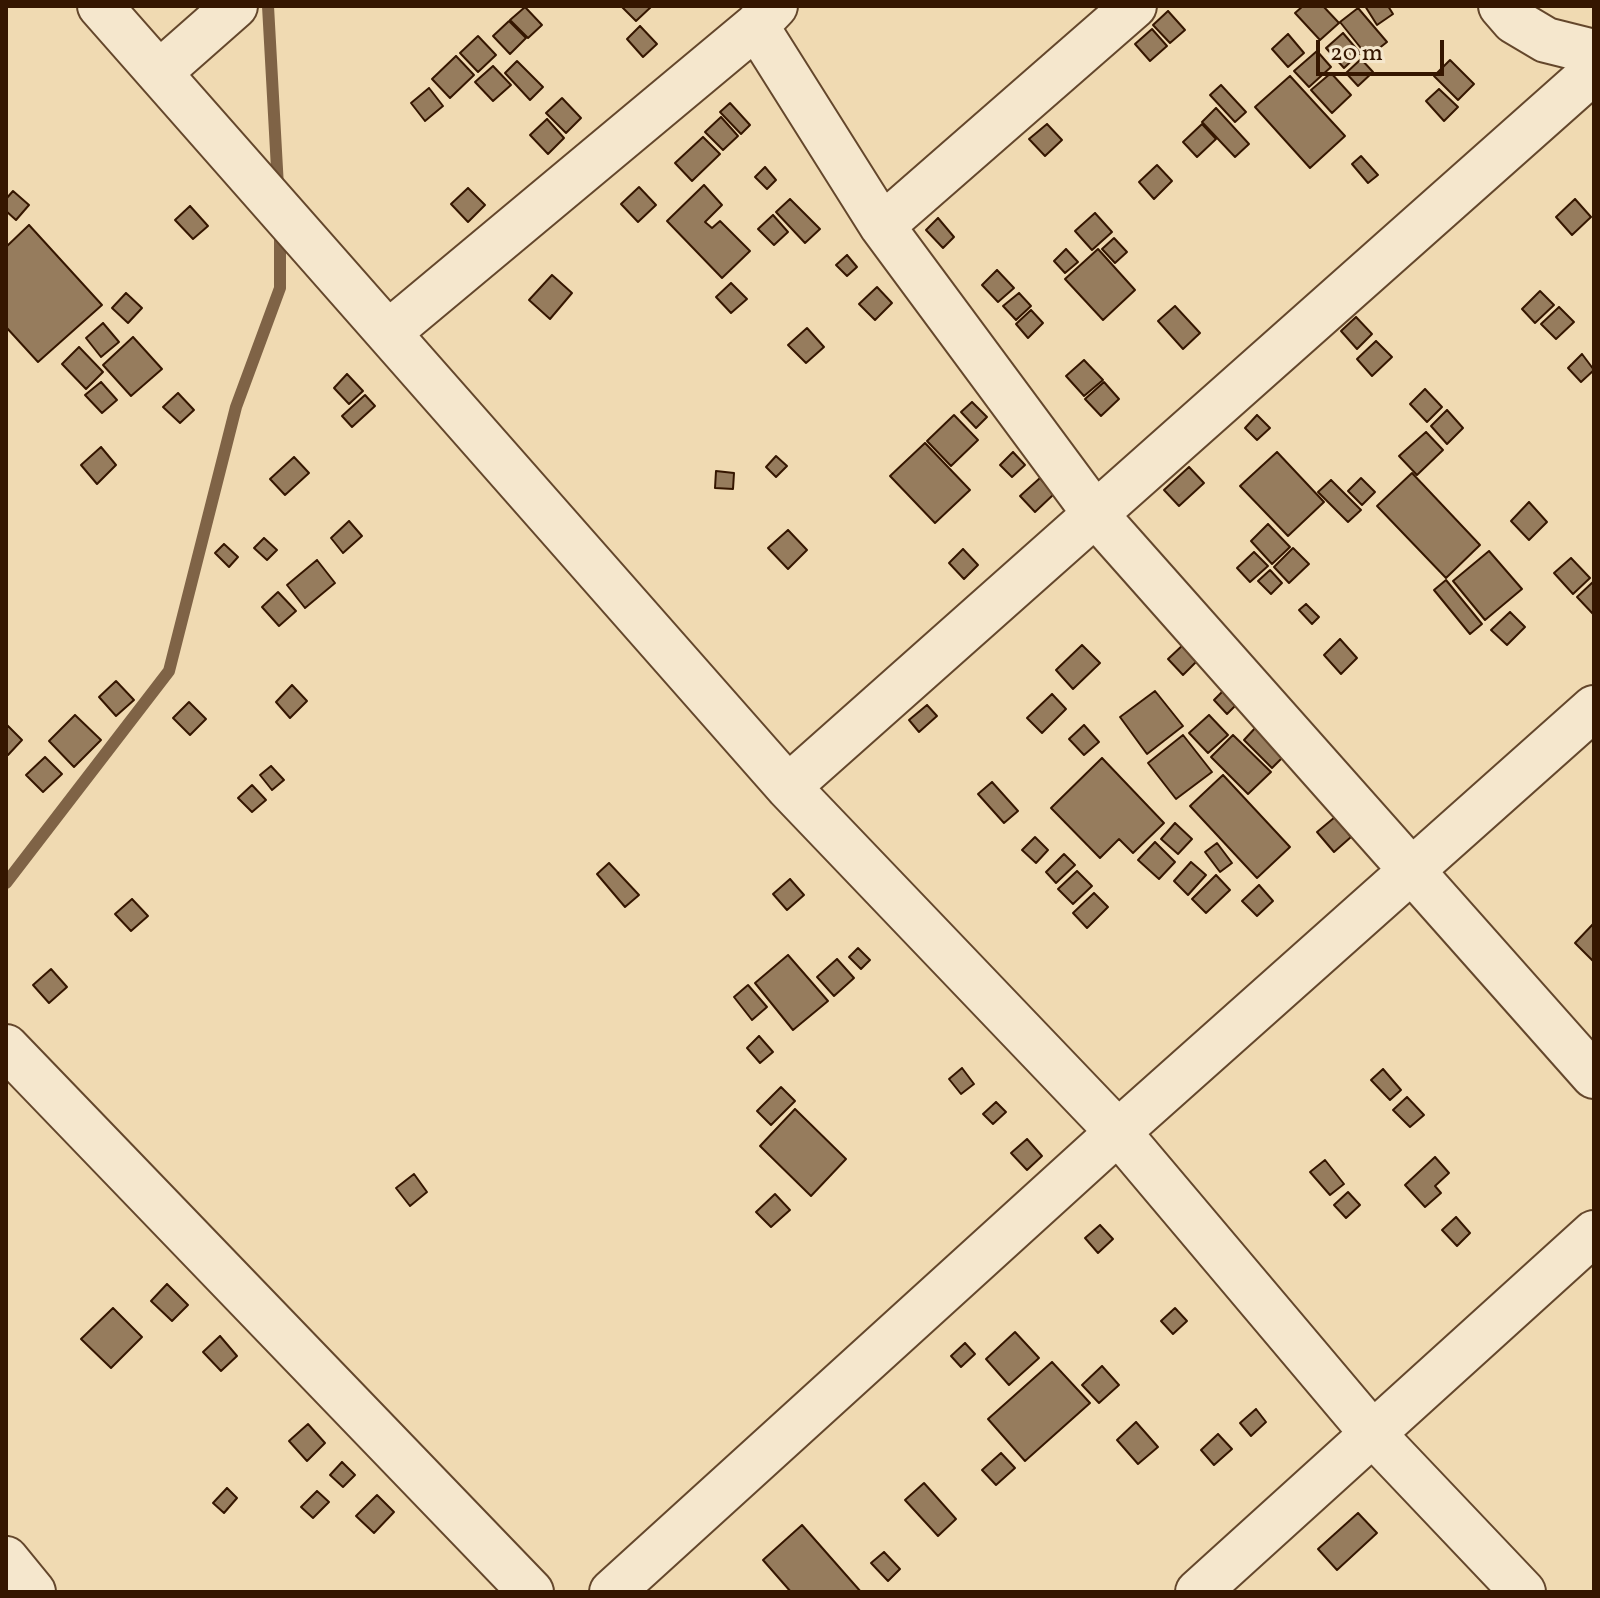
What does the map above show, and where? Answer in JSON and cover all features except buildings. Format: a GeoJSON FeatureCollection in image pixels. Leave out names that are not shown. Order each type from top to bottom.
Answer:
{"type":"FeatureCollection","features":[{"type":"Feature","properties":{"kind":"street"},"geometry":{"type":"LineString","coordinates":[[100,6],[788,787],[1118,1132],[1373,1434],[1523,1592]]}},
{"type":"Feature","properties":{"kind":"street"},"geometry":{"type":"LineString","coordinates":[[159,73],[235,6]]}},
{"type":"Feature","properties":{"kind":"street"},"geometry":{"type":"LineString","coordinates":[[882,226],[1134,6]]}},
{"type":"Feature","properties":{"kind":"street"},"geometry":{"type":"LineString","coordinates":[[1501,6],[1514,21],[1546,40],[1594,52]]}},
{"type":"Feature","properties":{"kind":"street"},"geometry":{"type":"LineString","coordinates":[[388,333],[765,16],[882,226],[1096,515],[1594,1076]]}},
{"type":"Feature","properties":{"kind":"street"},"geometry":{"type":"LineString","coordinates":[[788,787],[1594,71]]}},
{"type":"Feature","properties":{"kind":"street"},"geometry":{"type":"LineString","coordinates":[[612,1592],[1118,1132],[1594,708]]}},
{"type":"Feature","properties":{"kind":"street"},"geometry":{"type":"LineString","coordinates":[[6,1047],[531,1592]]}},
{"type":"Feature","properties":{"kind":"street"},"geometry":{"type":"LineString","coordinates":[[1198,1592],[1594,1233]]}},
{"type":"Feature","properties":{"kind":"street"},"geometry":{"type":"LineString","coordinates":[[6,1559],[33,1592]]}},
{"type":"Feature","properties":{"kind":"waterway"},"geometry":{"type":"LineString","coordinates":[[268,6],[278,187]]}},
{"type":"Feature","properties":{"kind":"waterway"},"geometry":{"type":"LineString","coordinates":[[6,883],[169,671],[236,407],[280,288],[280,230]]}}]}
